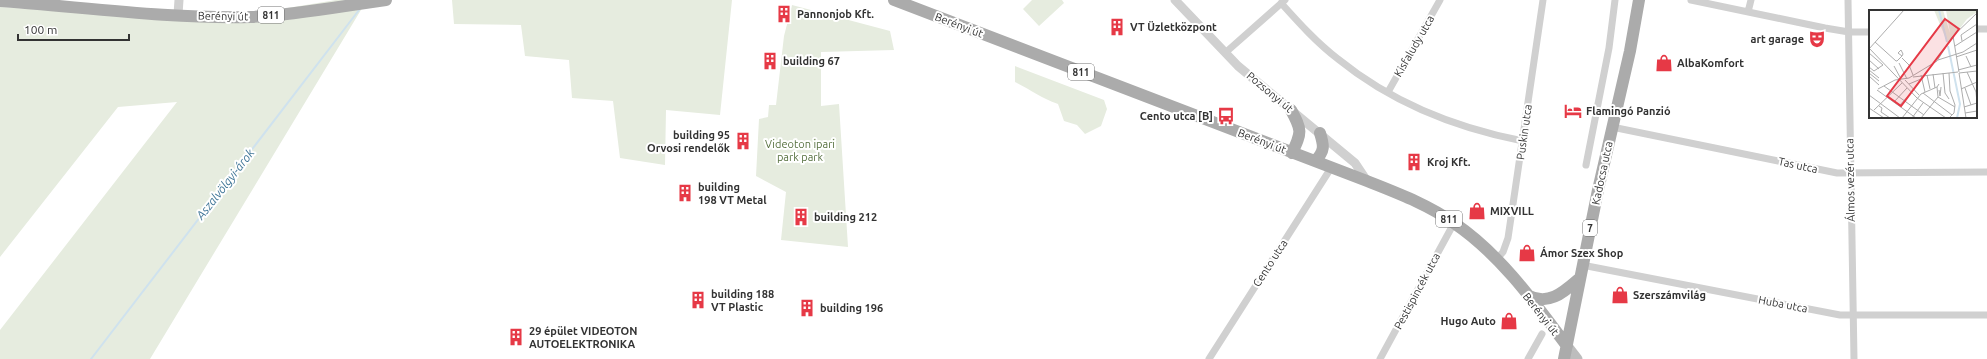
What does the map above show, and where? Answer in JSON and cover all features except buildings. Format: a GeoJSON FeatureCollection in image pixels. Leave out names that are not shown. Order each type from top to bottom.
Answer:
{"type":"FeatureCollection","features":[{"type":"Feature","properties":{"kind":"main road","name":"Berényi út"},"geometry":{"type":"LineString","coordinates":[[178,14],[253,17],[386,0]]}},
{"type":"Feature","properties":{"kind":"main road","name":"Berényi út"},"geometry":{"type":"LineString","coordinates":[[894,0],[1367,181],[1425,205],[1454,223],[1479,243],[1496,260],[1527,295],[1577,359]]}},
{"type":"Feature","properties":{"kind":"main road","name":"Kadocsa utca"},"geometry":{"type":"LineString","coordinates":[[1567,346],[1573,322],[1582,266],[1630,51],[1639,0]]}},
{"type":"Feature","properties":{"kind":"main road","name":"811"},"geometry":{"type":"LineString","coordinates":[[0,1],[178,14]]}},
{"type":"Feature","properties":{"kind":"main road"},"geometry":{"type":"LineString","coordinates":[[1291,110],[1300,128],[1300,136],[1292,153]]}},
{"type":"Feature","properties":{"kind":"main road"},"geometry":{"type":"LineString","coordinates":[[1315,161],[1323,153],[1324,146],[1320,133]]}},
{"type":"Feature","properties":{"kind":"main road"},"geometry":{"type":"LineString","coordinates":[[1527,295],[1539,299],[1552,298],[1563,293],[1580,278]]}},
{"type":"Feature","properties":{"kind":"main road","name":"7"},"geometry":{"type":"LineString","coordinates":[[1564,359],[1567,346]]}},
{"type":"Feature","properties":{"kind":"street"},"geometry":{"type":"LineString","coordinates":[[178,14],[179,0]]}},
{"type":"Feature","properties":{"kind":"street","name":"Pozsonyi út"},"geometry":{"type":"LineString","coordinates":[[1175,0],[1225,53],[1268,92],[1320,133],[1354,163],[1367,181]]}},
{"type":"Feature","properties":{"kind":"street","name":"Kisfaludy utca"},"geometry":{"type":"LineString","coordinates":[[1388,92],[1440,0]]}},
{"type":"Feature","properties":{"kind":"street","name":"Puskin utca"},"geometry":{"type":"LineString","coordinates":[[1496,260],[1503,252],[1508,238],[1543,0]]}},
{"type":"Feature","properties":{"kind":"street","name":"Kadocsa utca"},"geometry":{"type":"LineString","coordinates":[[1586,165],[1599,105],[1615,0]]}},
{"type":"Feature","properties":{"kind":"street"},"geometry":{"type":"LineString","coordinates":[[1691,0],[1848,32],[1869,32]]}},
{"type":"Feature","properties":{"kind":"street"},"geometry":{"type":"LineString","coordinates":[[1748,12],[1751,0]]}},
{"type":"Feature","properties":{"kind":"street","name":"Álmos vezér utca"},"geometry":{"type":"LineString","coordinates":[[1848,0],[1854,359]]}},
{"type":"Feature","properties":{"kind":"street"},"geometry":{"type":"LineString","coordinates":[[1225,53],[1283,2],[1312,36],[1337,58],[1388,92],[1455,123],[1490,135],[1523,142]]}},
{"type":"Feature","properties":{"kind":"street","name":"Tas utca"},"geometry":{"type":"LineString","coordinates":[[1612,127],[1838,173],[1987,172]]}},
{"type":"Feature","properties":{"kind":"street","name":"Cento utca"},"geometry":{"type":"LineString","coordinates":[[1209,359],[1331,168]]}},
{"type":"Feature","properties":{"kind":"street","name":"Pestispincék utca"},"geometry":{"type":"LineString","coordinates":[[1380,359],[1454,223]]}},
{"type":"Feature","properties":{"kind":"street","name":"Huba utca"},"geometry":{"type":"LineString","coordinates":[[1582,266],[1832,314],[1854,316],[1987,315]]}},
{"type":"Feature","properties":{"kind":"street"},"geometry":{"type":"LineString","coordinates":[[1528,359],[1542,334]]}},
{"type":"Feature","properties":{"kind":"green space"},"geometry":{"type":"Polygon","coordinates":[[[336,0],[367,0],[150,359],[0,359],[0,330],[177,102],[118,107],[0,257],[0,7],[139,16],[233,17],[336,0]]]}},
{"type":"Feature","properties":{"kind":"green space"},"geometry":{"type":"Polygon","coordinates":[[[452,0],[732,0],[720,115],[666,110],[665,165],[620,158],[613,101],[572,98],[569,60],[525,56],[521,25],[454,24],[452,0]]]}},
{"type":"Feature","properties":{"kind":"green space"},"geometry":{"type":"Polygon","coordinates":[[[1032,0],[1062,0],[1064,3],[1039,26],[1023,9],[1032,0]]]}},
{"type":"Feature","properties":{"kind":"green space","name":"Videoton ipari park park"},"geometry":{"type":"Polygon","coordinates":[[[792,5],[890,31],[894,50],[821,52],[821,106],[839,104],[848,247],[781,240],[786,192],[756,176],[759,119],[768,117],[769,105],[776,105],[784,36],[792,5]]]}},
{"type":"Feature","properties":{"kind":"green space"},"geometry":{"type":"Polygon","coordinates":[[[1015,66],[1104,100],[1107,109],[1101,126],[1085,134],[1077,125],[1064,121],[1058,104],[1041,97],[1015,82],[1015,66]]]}},
{"type":"Feature","properties":{"kind":"waterway","name":"Aszalvölgyi-árok"},"geometry":{"type":"LineString","coordinates":[[91,359],[359,10]]}},
{"type":"Feature","properties":{"kind":"place","name":"Pannonjob Kft."},"geometry":{"type":"Point","coordinates":[784,14]}},
{"type":"Feature","properties":{"kind":"place","name":"VT Üzletközpont"},"geometry":{"type":"Point","coordinates":[1117,27]}},
{"type":"Feature","properties":{"kind":"place","name":"art garage"},"geometry":{"type":"Point","coordinates":[1817,39]}},
{"type":"Feature","properties":{"kind":"place","name":"building 67"},"geometry":{"type":"Point","coordinates":[770,61]}},
{"type":"Feature","properties":{"kind":"place","name":"AlbaKomfort"},"geometry":{"type":"Point","coordinates":[1664,63]}},
{"type":"Feature","properties":{"kind":"place","name":"Flamingó Panzió"},"geometry":{"type":"Point","coordinates":[1573,111]}},
{"type":"Feature","properties":{"kind":"place","name":"Cento utca [B]"},"geometry":{"type":"Point","coordinates":[1226,116]}},
{"type":"Feature","properties":{"kind":"place","name":"building 95 Orvosi rendelők"},"geometry":{"type":"Point","coordinates":[743,141]}},
{"type":"Feature","properties":{"kind":"place","name":"Kroj Kft."},"geometry":{"type":"Point","coordinates":[1414,162]}},
{"type":"Feature","properties":{"kind":"place","name":"building 198 VT Metal"},"geometry":{"type":"Point","coordinates":[685,193]}},
{"type":"Feature","properties":{"kind":"place","name":"MIXVILL"},"geometry":{"type":"Point","coordinates":[1477,211]}},
{"type":"Feature","properties":{"kind":"place","name":"building 212"},"geometry":{"type":"Point","coordinates":[801,217]}},
{"type":"Feature","properties":{"kind":"place","name":"Ámor Szex Shop"},"geometry":{"type":"Point","coordinates":[1527,253]}},
{"type":"Feature","properties":{"kind":"place","name":"Szerszámvilág"},"geometry":{"type":"Point","coordinates":[1620,295]}},
{"type":"Feature","properties":{"kind":"place","name":"building 188 VT Plastic"},"geometry":{"type":"Point","coordinates":[698,300]}},
{"type":"Feature","properties":{"kind":"place","name":"building 196"},"geometry":{"type":"Point","coordinates":[807,308]}},
{"type":"Feature","properties":{"kind":"place","name":"Hugo Auto"},"geometry":{"type":"Point","coordinates":[1509,321]}},
{"type":"Feature","properties":{"kind":"place","name":"29 épület VIDEOTON AUTOELEKTRONIKA"},"geometry":{"type":"Point","coordinates":[516,337]}}]}
